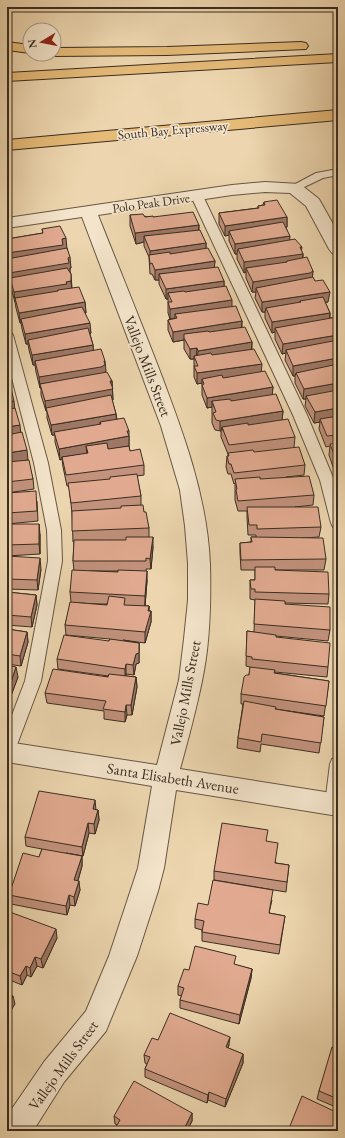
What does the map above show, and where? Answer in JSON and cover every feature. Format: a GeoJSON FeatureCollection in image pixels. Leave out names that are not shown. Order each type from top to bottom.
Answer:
{"type":"FeatureCollection","features":[{"type":"Feature","properties":{"kind":"highway"},"geometry":{"type":"LineString","coordinates":[[62,52],[167,51],[338,44]]}},
{"type":"Feature","properties":{"kind":"highway"},"geometry":{"type":"LineString","coordinates":[[7,46],[22,48]]}},
{"type":"Feature","properties":{"kind":"highway"},"geometry":{"type":"LineString","coordinates":[[7,77],[338,58]]}},
{"type":"Feature","properties":{"kind":"highway","name":"South Bay Expressway"},"geometry":{"type":"LineString","coordinates":[[7,145],[338,115]]}},
{"type":"Feature","properties":{"kind":"highway"},"geometry":{"type":"LineString","coordinates":[[7,157],[311,117]]}},
{"type":"Feature","properties":{"kind":"street","name":"Polo Peak Drive"},"geometry":{"type":"LineString","coordinates":[[7,223],[232,190],[265,187],[294,188]]}},
{"type":"Feature","properties":{"kind":"street"},"geometry":{"type":"LineString","coordinates":[[294,188],[313,203],[338,249]]}},
{"type":"Feature","properties":{"kind":"street","name":"Vallejo Mills Street"},"geometry":{"type":"LineString","coordinates":[[15,1131],[54,1072],[96,1021],[123,956],[145,892],[152,863],[166,777],[191,680],[196,639],[199,585],[196,526],[190,490],[172,426],[89,212]]}},
{"type":"Feature","properties":{"kind":"street","name":"Santa Elisabeth Avenue"},"geometry":{"type":"LineString","coordinates":[[7,751],[336,805]]}},
{"type":"Feature","properties":{"kind":"lane"},"geometry":{"type":"LineString","coordinates":[[294,188],[320,175],[338,172]]}},
{"type":"Feature","properties":{"kind":"lane"},"geometry":{"type":"LineString","coordinates":[[197,196],[300,415],[326,480],[338,523]]}},
{"type":"Feature","properties":{"kind":"lane"},"geometry":{"type":"LineString","coordinates":[[7,335],[41,463],[54,530],[55,561],[33,681],[7,751]]}},
{"type":"Feature","properties":{"kind":"lane"},"geometry":{"type":"LineString","coordinates":[[336,805],[338,764]]}},
{"type":"Feature","properties":{"kind":"building"},"geometry":{"type":"Polygon","coordinates":[[[277,200],[287,217],[225,226],[219,213],[259,208],[258,206],[265,205],[264,202],[277,200]]]}},
{"type":"Feature","properties":{"kind":"building"},"geometry":{"type":"Polygon","coordinates":[[[193,212],[199,225],[135,233],[130,215],[143,214],[145,217],[153,217],[193,212]]]}},
{"type":"Feature","properties":{"kind":"building"},"geometry":{"type":"Polygon","coordinates":[[[283,222],[290,236],[235,244],[229,231],[283,222]]]}},
{"type":"Feature","properties":{"kind":"building"},"geometry":{"type":"Polygon","coordinates":[[[60,226],[66,238],[62,239],[63,245],[7,253],[7,239],[43,233],[42,229],[60,226]]]}},
{"type":"Feature","properties":{"kind":"building"},"geometry":{"type":"Polygon","coordinates":[[[200,230],[206,243],[150,251],[144,236],[200,230]]]}},
{"type":"Feature","properties":{"kind":"building"},"geometry":{"type":"Polygon","coordinates":[[[295,239],[302,247],[300,247],[303,254],[244,262],[238,249],[295,239]]]}},
{"type":"Feature","properties":{"kind":"building"},"geometry":{"type":"Polygon","coordinates":[[[67,248],[70,257],[68,258],[69,263],[9,273],[7,259],[67,248]]]}},
{"type":"Feature","properties":{"kind":"building"},"geometry":{"type":"Polygon","coordinates":[[[208,248],[215,261],[155,270],[152,263],[150,264],[149,255],[170,252],[170,254],[208,248]]]}},
{"type":"Feature","properties":{"kind":"building"},"geometry":{"type":"Polygon","coordinates":[[[307,257],[313,271],[310,273],[253,282],[246,268],[287,262],[307,257]]]}},
{"type":"Feature","properties":{"kind":"building"},"geometry":{"type":"Polygon","coordinates":[[[218,267],[224,281],[166,289],[159,274],[218,267]]]}},
{"type":"Feature","properties":{"kind":"building"},"geometry":{"type":"Polygon","coordinates":[[[67,268],[71,274],[71,281],[66,282],[67,284],[14,292],[10,278],[67,268]]]}},
{"type":"Feature","properties":{"kind":"building"},"geometry":{"type":"Polygon","coordinates":[[[313,277],[315,281],[323,280],[330,292],[262,302],[256,288],[313,277]]]}},
{"type":"Feature","properties":{"kind":"building"},"geometry":{"type":"Polygon","coordinates":[[[226,286],[232,300],[170,309],[168,302],[172,302],[168,293],[226,286]]]}},
{"type":"Feature","properties":{"kind":"building"},"geometry":{"type":"Polygon","coordinates":[[[79,287],[85,302],[19,313],[15,298],[79,287]]]}},
{"type":"Feature","properties":{"kind":"building"},"geometry":{"type":"Polygon","coordinates":[[[323,297],[330,313],[272,322],[266,308],[301,302],[300,301],[323,297]]]}},
{"type":"Feature","properties":{"kind":"building"},"geometry":{"type":"Polygon","coordinates":[[[236,306],[242,321],[173,332],[168,320],[177,318],[175,314],[236,306]]]}},
{"type":"Feature","properties":{"kind":"building"},"geometry":{"type":"Polygon","coordinates":[[[82,307],[90,323],[25,334],[21,319],[82,307]]]}},
{"type":"Feature","properties":{"kind":"building"},"geometry":{"type":"Polygon","coordinates":[[[337,317],[338,335],[283,344],[275,328],[337,317]]]}},
{"type":"Feature","properties":{"kind":"building"},"geometry":{"type":"Polygon","coordinates":[[[245,327],[252,342],[198,351],[197,348],[190,349],[184,338],[184,334],[245,327]]]}},
{"type":"Feature","properties":{"kind":"building"},"geometry":{"type":"Polygon","coordinates":[[[88,328],[93,345],[32,355],[28,340],[88,328]]]}},
{"type":"Feature","properties":{"kind":"building"},"geometry":{"type":"Polygon","coordinates":[[[338,340],[338,358],[293,366],[286,350],[338,340]]]}},
{"type":"Feature","properties":{"kind":"building"},"geometry":{"type":"Polygon","coordinates":[[[101,349],[105,365],[101,367],[39,377],[35,361],[101,349]]]}},
{"type":"Feature","properties":{"kind":"building"},"geometry":{"type":"Polygon","coordinates":[[[254,349],[262,364],[197,373],[194,366],[198,366],[194,356],[254,349]]]}},
{"type":"Feature","properties":{"kind":"building"},"geometry":{"type":"Polygon","coordinates":[[[338,364],[338,383],[304,389],[296,373],[338,364]]]}},
{"type":"Feature","properties":{"kind":"building"},"geometry":{"type":"Polygon","coordinates":[[[265,371],[273,387],[207,398],[202,385],[204,384],[202,379],[222,375],[223,378],[265,371]]]}},
{"type":"Feature","properties":{"kind":"building"},"geometry":{"type":"Polygon","coordinates":[[[107,372],[112,381],[110,381],[113,389],[45,401],[40,384],[107,372]]]}},
{"type":"Feature","properties":{"kind":"building"},"geometry":{"type":"Polygon","coordinates":[[[7,384],[10,384],[14,401],[7,402],[7,384]]]}},
{"type":"Feature","properties":{"kind":"building"},"geometry":{"type":"Polygon","coordinates":[[[338,390],[338,408],[315,412],[306,396],[338,390]]]}},
{"type":"Feature","properties":{"kind":"building"},"geometry":{"type":"Polygon","coordinates":[[[276,394],[283,411],[220,421],[216,420],[213,413],[216,412],[212,401],[230,399],[231,401],[276,394]]]}},
{"type":"Feature","properties":{"kind":"building"},"geometry":{"type":"Polygon","coordinates":[[[111,395],[116,414],[51,425],[46,408],[111,395]]]}},
{"type":"Feature","properties":{"kind":"building"},"geometry":{"type":"Polygon","coordinates":[[[15,408],[20,425],[7,427],[7,410],[15,408]]]}},
{"type":"Feature","properties":{"kind":"building"},"geometry":{"type":"Polygon","coordinates":[[[338,416],[338,435],[327,436],[320,419],[338,416]]]}},
{"type":"Feature","properties":{"kind":"building"},"geometry":{"type":"Polygon","coordinates":[[[124,418],[129,431],[127,431],[129,436],[59,449],[54,432],[101,424],[100,422],[124,418]]]}},
{"type":"Feature","properties":{"kind":"building"},"geometry":{"type":"Polygon","coordinates":[[[288,419],[295,437],[229,445],[222,427],[248,423],[248,425],[288,419]]]}},
{"type":"Feature","properties":{"kind":"building"},"geometry":{"type":"Polygon","coordinates":[[[22,432],[27,450],[7,453],[7,435],[22,432]]]}},
{"type":"Feature","properties":{"kind":"building"},"geometry":{"type":"Polygon","coordinates":[[[107,443],[108,449],[129,446],[130,451],[140,449],[144,465],[66,475],[62,457],[88,453],[86,446],[107,443]]]}},
{"type":"Feature","properties":{"kind":"building"},"geometry":{"type":"Polygon","coordinates":[[[338,443],[338,462],[337,462],[330,444],[338,443]]]}},
{"type":"Feature","properties":{"kind":"building"},"geometry":{"type":"Polygon","coordinates":[[[299,447],[305,465],[234,473],[227,456],[229,456],[228,453],[299,447]]]}},
{"type":"Feature","properties":{"kind":"building"},"geometry":{"type":"Polygon","coordinates":[[[29,460],[33,479],[7,482],[7,462],[29,460]]]}},
{"type":"Feature","properties":{"kind":"building"},"geometry":{"type":"Polygon","coordinates":[[[137,474],[141,496],[71,503],[68,483],[110,479],[110,477],[137,474]]]}},
{"type":"Feature","properties":{"kind":"building"},"geometry":{"type":"Polygon","coordinates":[[[309,476],[314,495],[238,501],[235,479],[309,476]]]}},
{"type":"Feature","properties":{"kind":"building"},"geometry":{"type":"Polygon","coordinates":[[[36,491],[37,511],[7,513],[7,493],[36,491]]]}},
{"type":"Feature","properties":{"kind":"building"},"geometry":{"type":"Polygon","coordinates":[[[143,505],[149,528],[72,531],[72,511],[143,505]]]}},
{"type":"Feature","properties":{"kind":"building"},"geometry":{"type":"Polygon","coordinates":[[[247,507],[318,507],[321,527],[257,529],[257,525],[249,525],[247,507]]]}},
{"type":"Feature","properties":{"kind":"building"},"geometry":{"type":"Polygon","coordinates":[[[7,524],[39,524],[39,544],[7,545],[7,524]]]}},
{"type":"Feature","properties":{"kind":"building"},"geometry":{"type":"Polygon","coordinates":[[[126,537],[153,537],[150,559],[146,558],[146,561],[73,561],[74,540],[126,540],[126,537]]]}},
{"type":"Feature","properties":{"kind":"building"},"geometry":{"type":"Polygon","coordinates":[[[251,537],[323,538],[326,559],[241,560],[240,543],[252,542],[251,537]]]}},
{"type":"Feature","properties":{"kind":"building"},"geometry":{"type":"Polygon","coordinates":[[[7,556],[40,558],[37,580],[7,579],[7,556]]]}},
{"type":"Feature","properties":{"kind":"building"},"geometry":{"type":"Polygon","coordinates":[[[255,567],[275,567],[275,570],[328,572],[329,594],[255,592],[255,589],[251,589],[250,580],[255,580],[255,567]]]}},
{"type":"Feature","properties":{"kind":"building"},"geometry":{"type":"Polygon","coordinates":[[[72,570],[118,572],[118,570],[147,571],[145,596],[70,592],[72,570]]]}},
{"type":"Feature","properties":{"kind":"building"},"geometry":{"type":"Polygon","coordinates":[[[7,592],[36,595],[31,617],[7,615],[7,592]]]}},
{"type":"Feature","properties":{"kind":"building"},"geometry":{"type":"Polygon","coordinates":[[[109,596],[125,598],[124,605],[149,606],[148,611],[151,611],[145,632],[65,625],[70,602],[107,605],[109,596]]]}},
{"type":"Feature","properties":{"kind":"building"},"geometry":{"type":"Polygon","coordinates":[[[255,599],[285,601],[285,604],[330,607],[330,630],[254,624],[255,599]]]}},
{"type":"Feature","properties":{"kind":"building"},"geometry":{"type":"Polygon","coordinates":[[[7,629],[27,632],[20,656],[7,654],[7,629]]]}},
{"type":"Feature","properties":{"kind":"building"},"geometry":{"type":"Polygon","coordinates":[[[247,631],[276,635],[276,637],[330,643],[328,667],[252,659],[252,657],[246,656],[247,631]]]}},
{"type":"Feature","properties":{"kind":"building"},"geometry":{"type":"Polygon","coordinates":[[[64,635],[139,643],[139,653],[136,654],[133,665],[126,664],[125,669],[57,659],[64,635]]]}},
{"type":"Feature","properties":{"kind":"building"},"geometry":{"type":"Polygon","coordinates":[[[7,665],[16,667],[8,691],[7,691],[7,665]]]}},
{"type":"Feature","properties":{"kind":"building"},"geometry":{"type":"Polygon","coordinates":[[[250,667],[275,670],[274,673],[329,681],[326,706],[241,694],[244,677],[249,675],[250,667]]]}},
{"type":"Feature","properties":{"kind":"building"},"geometry":{"type":"Polygon","coordinates":[[[53,669],[108,677],[109,674],[136,677],[131,705],[126,705],[125,712],[103,709],[106,701],[45,693],[53,669]]]}},
{"type":"Feature","properties":{"kind":"building"},"geometry":{"type":"Polygon","coordinates":[[[244,701],[276,707],[275,709],[324,717],[321,743],[262,734],[261,742],[238,738],[244,701]]]}},
{"type":"Feature","properties":{"kind":"building"},"geometry":{"type":"Polygon","coordinates":[[[39,791],[95,800],[93,809],[98,810],[94,824],[88,823],[82,847],[25,837],[39,791]]]}},
{"type":"Feature","properties":{"kind":"building"},"geometry":{"type":"Polygon","coordinates":[[[222,823],[268,830],[266,841],[278,843],[275,863],[289,865],[287,882],[214,871],[222,823]]]}},
{"type":"Feature","properties":{"kind":"building"},"geometry":{"type":"Polygon","coordinates":[[[42,849],[82,856],[74,880],[79,881],[74,897],[69,895],[66,906],[9,895],[23,853],[39,857],[42,849]]]}},
{"type":"Feature","properties":{"kind":"building"},"geometry":{"type":"Polygon","coordinates":[[[213,880],[273,890],[269,913],[285,916],[280,945],[202,932],[204,921],[195,919],[198,903],[208,905],[213,880]]]}},
{"type":"Feature","properties":{"kind":"building"},"geometry":{"type":"Polygon","coordinates":[[[7,911],[56,929],[41,959],[35,957],[30,968],[26,966],[20,976],[7,971],[7,911]]]}},
{"type":"Feature","properties":{"kind":"building"},"geometry":{"type":"Polygon","coordinates":[[[195,946],[236,956],[234,964],[252,969],[240,1015],[180,1000],[184,988],[178,986],[184,969],[189,970],[195,946]]]}},
{"type":"Feature","properties":{"kind":"building"},"geometry":{"type":"Polygon","coordinates":[[[7,993],[13,996],[7,1005],[7,993]]]}},
{"type":"Feature","properties":{"kind":"building"},"geometry":{"type":"Polygon","coordinates":[[[170,1013],[230,1037],[226,1047],[243,1054],[226,1099],[209,1092],[208,1095],[145,1069],[150,1057],[144,1055],[152,1038],[158,1040],[170,1013]]]}},
{"type":"Feature","properties":{"kind":"building"},"geometry":{"type":"Polygon","coordinates":[[[338,1037],[338,1099],[319,1091],[332,1047],[334,1047],[338,1037]]]}},
{"type":"Feature","properties":{"kind":"building"},"geometry":{"type":"Polygon","coordinates":[[[134,1081],[192,1113],[184,1129],[187,1131],[114,1130],[120,1120],[114,1116],[134,1081]]]}},
{"type":"Feature","properties":{"kind":"building"},"geometry":{"type":"Polygon","coordinates":[[[302,1096],[338,1113],[338,1131],[288,1131],[302,1096]]]}}]}
